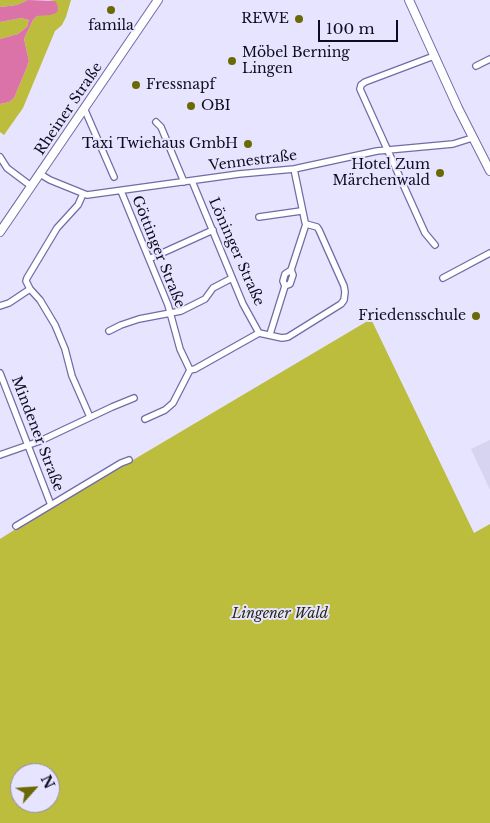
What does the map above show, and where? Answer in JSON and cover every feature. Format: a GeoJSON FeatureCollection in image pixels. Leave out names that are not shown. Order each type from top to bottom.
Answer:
{"type":"FeatureCollection","features":[{"type":"Feature","properties":{"kind":"main road","name":"Rheiner Straße"},"geometry":{"type":"LineString","coordinates":[[0,232],[158,0]]}},
{"type":"Feature","properties":{"kind":"main road"},"geometry":{"type":"LineString","coordinates":[[409,0],[472,138],[490,171]]}},
{"type":"Feature","properties":{"kind":"street"},"geometry":{"type":"LineString","coordinates":[[434,56],[365,82],[361,85],[360,89],[426,233],[435,245]]}},
{"type":"Feature","properties":{"kind":"street"},"geometry":{"type":"LineString","coordinates":[[476,66],[490,59]]}},
{"type":"Feature","properties":{"kind":"street"},"geometry":{"type":"LineString","coordinates":[[84,108],[114,177]]}},
{"type":"Feature","properties":{"kind":"street"},"geometry":{"type":"LineString","coordinates":[[156,122],[165,135],[182,173],[184,182]]}},
{"type":"Feature","properties":{"kind":"street","name":"Vennestraße"},"geometry":{"type":"LineString","coordinates":[[40,174],[83,194],[121,191],[294,168],[388,150],[453,144],[472,138]]}},
{"type":"Feature","properties":{"kind":"street"},"geometry":{"type":"LineString","coordinates":[[0,157],[7,168],[32,186]]}},
{"type":"Feature","properties":{"kind":"street"},"geometry":{"type":"LineString","coordinates":[[270,334],[285,286],[283,281],[285,274],[291,270],[306,224],[294,168]]}},
{"type":"Feature","properties":{"kind":"street","name":"Löninger Straße"},"geometry":{"type":"LineString","coordinates":[[192,181],[243,304],[259,333]]}},
{"type":"Feature","properties":{"kind":"street","name":"Göttinger Straße"},"geometry":{"type":"LineString","coordinates":[[121,191],[171,313],[180,349],[190,370]]}},
{"type":"Feature","properties":{"kind":"street"},"geometry":{"type":"LineString","coordinates":[[83,194],[78,204],[57,228],[30,271],[26,282],[55,325],[65,349],[72,376],[90,417]]}},
{"type":"Feature","properties":{"kind":"street"},"geometry":{"type":"LineString","coordinates":[[259,217],[302,211]]}},
{"type":"Feature","properties":{"kind":"street"},"geometry":{"type":"LineString","coordinates":[[146,420],[173,403],[190,370],[259,333],[282,338],[288,337],[341,304],[344,300],[344,286],[319,230],[317,227],[306,224]]}},
{"type":"Feature","properties":{"kind":"street"},"geometry":{"type":"LineString","coordinates":[[149,259],[213,230]]}},
{"type":"Feature","properties":{"kind":"street"},"geometry":{"type":"LineString","coordinates":[[443,278],[490,254]]}},
{"type":"Feature","properties":{"kind":"street"},"geometry":{"type":"LineString","coordinates":[[109,331],[121,324],[182,311],[205,299],[213,288],[232,278]]}},
{"type":"Feature","properties":{"kind":"street"},"geometry":{"type":"LineString","coordinates":[[0,306],[9,303],[30,289]]}},
{"type":"Feature","properties":{"kind":"street","name":"Mindener Straße"},"geometry":{"type":"LineString","coordinates":[[0,372],[51,504]]}},
{"type":"Feature","properties":{"kind":"street"},"geometry":{"type":"LineString","coordinates":[[0,455],[57,434],[134,398]]}},
{"type":"Feature","properties":{"kind":"street"},"geometry":{"type":"LineString","coordinates":[[16,526],[129,460]]}},
{"type":"Feature","properties":{"kind":"shaded area"},"geometry":{"type":"Polygon","coordinates":[[[28,0],[55,1],[58,10],[50,15],[37,16],[33,20],[24,39],[29,61],[27,67],[14,98],[9,102],[0,104],[0,39],[18,34],[27,27],[29,20],[21,18],[0,22],[0,7],[17,5],[28,0]]]}},
{"type":"Feature","properties":{"kind":"shaded area"},"geometry":{"type":"Polygon","coordinates":[[[490,440],[490,490],[471,449],[490,440]]]}},
{"type":"Feature","properties":{"kind":"green space"},"geometry":{"type":"Polygon","coordinates":[[[0,0],[28,0],[17,5],[0,7],[0,0]]]}},
{"type":"Feature","properties":{"kind":"green space"},"geometry":{"type":"Polygon","coordinates":[[[48,0],[71,0],[66,17],[62,25],[55,31],[23,108],[4,135],[0,132],[0,104],[9,102],[14,98],[29,61],[24,39],[33,20],[55,1],[48,0]]]}},
{"type":"Feature","properties":{"kind":"green space"},"geometry":{"type":"Polygon","coordinates":[[[21,18],[29,20],[27,27],[18,34],[0,39],[0,22],[21,18]]]}},
{"type":"Feature","properties":{"kind":"green space","name":"Lingener Wald"},"geometry":{"type":"Polygon","coordinates":[[[371,319],[474,533],[490,524],[490,823],[0,823],[0,539],[65,498],[133,460],[371,319]]]}},
{"type":"Feature","properties":{"kind":"place","name":"famila"},"geometry":{"type":"Point","coordinates":[111,10]}},
{"type":"Feature","properties":{"kind":"place","name":"REWE"},"geometry":{"type":"Point","coordinates":[299,19]}},
{"type":"Feature","properties":{"kind":"place","name":"Möbel Berning Lingen"},"geometry":{"type":"Point","coordinates":[232,61]}},
{"type":"Feature","properties":{"kind":"place","name":"Fressnapf"},"geometry":{"type":"Point","coordinates":[136,85]}},
{"type":"Feature","properties":{"kind":"place","name":"OBI"},"geometry":{"type":"Point","coordinates":[191,106]}},
{"type":"Feature","properties":{"kind":"place","name":"Taxi Twiehaus GmbH"},"geometry":{"type":"Point","coordinates":[248,144]}},
{"type":"Feature","properties":{"kind":"place","name":"Hotel Zum Märchenwald"},"geometry":{"type":"Point","coordinates":[440,173]}},
{"type":"Feature","properties":{"kind":"place","name":"Friedensschule"},"geometry":{"type":"Point","coordinates":[476,316]}}]}
